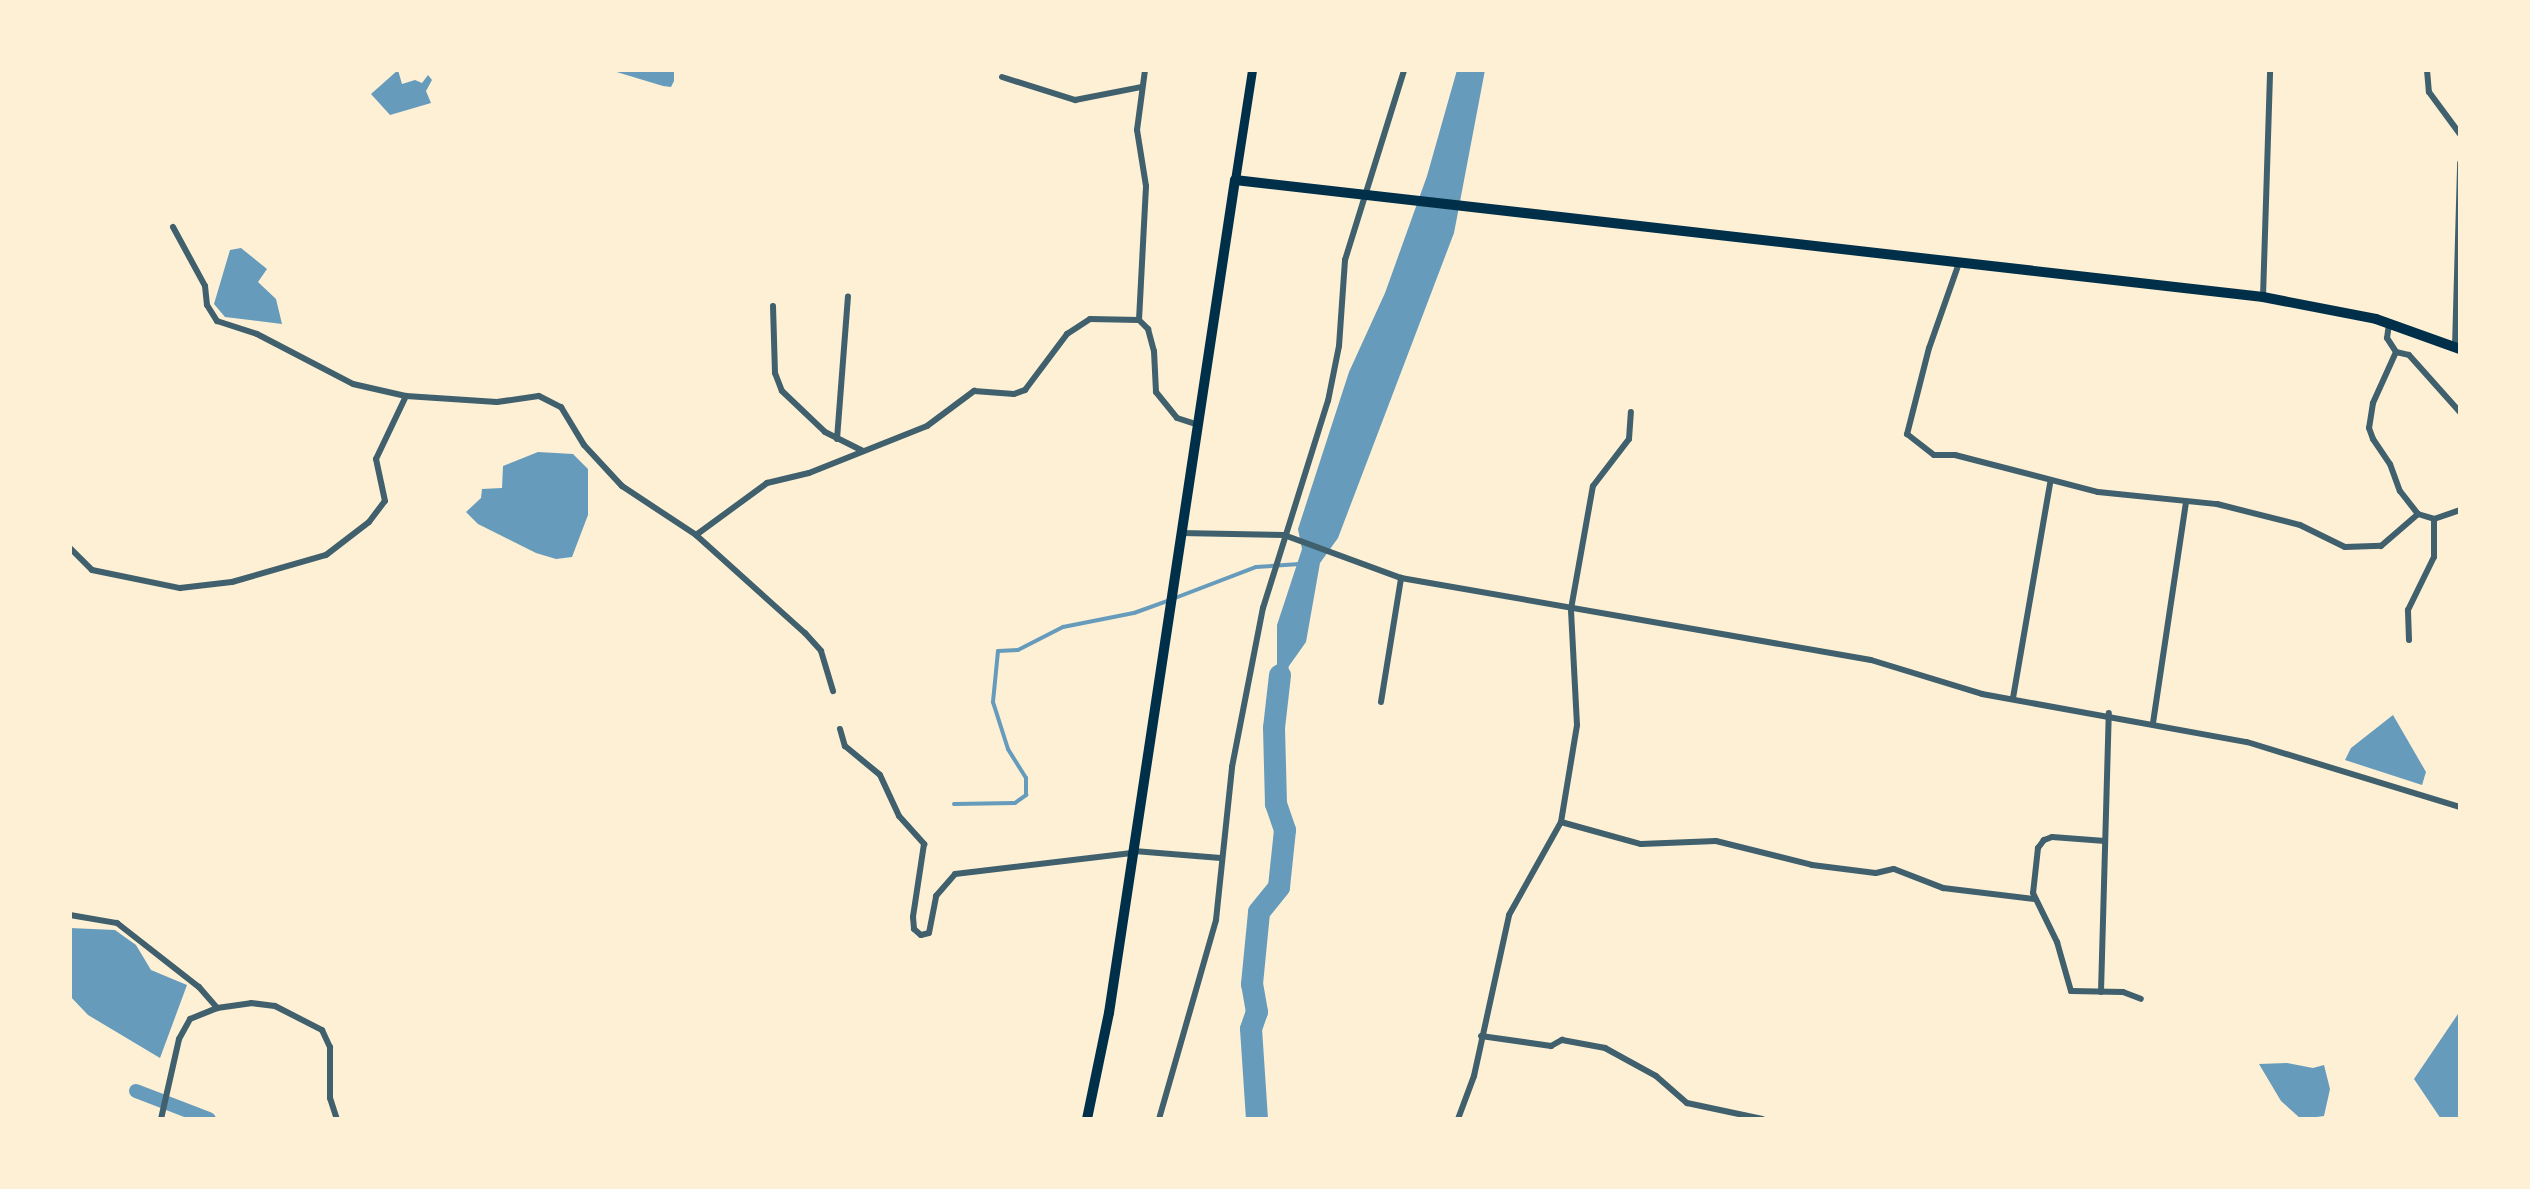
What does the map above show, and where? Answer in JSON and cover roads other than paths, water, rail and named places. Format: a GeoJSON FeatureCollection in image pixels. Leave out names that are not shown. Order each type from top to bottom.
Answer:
{"type":"FeatureCollection","features":[{"type":"Feature","properties":{"kind":"main road"},"geometry":{"type":"LineString","coordinates":[[1087,1119],[1109,1013],[1178,533],[1252,70]]}},
{"type":"Feature","properties":{"kind":"main road"},"geometry":{"type":"LineString","coordinates":[[1235,180],[2263,298],[2389,324],[2457,348]]}},
{"type":"Feature","properties":{"kind":"street"},"geometry":{"type":"LineString","coordinates":[[1145,70],[1137,130],[1146,186],[1139,320],[1148,330],[1154,351],[1156,392],[1176,418],[1196,424]]}},
{"type":"Feature","properties":{"kind":"street"},"geometry":{"type":"LineString","coordinates":[[1159,1119],[1210,948],[1247,684],[1328,401],[1338,346],[1340,288],[1404,70]]}},
{"type":"Feature","properties":{"kind":"street"},"geometry":{"type":"LineString","coordinates":[[2263,298],[2270,70]]}},
{"type":"Feature","properties":{"kind":"street"},"geometry":{"type":"LineString","coordinates":[[2426,70],[2430,92],[2460,134]]}},
{"type":"Feature","properties":{"kind":"street"},"geometry":{"type":"LineString","coordinates":[[1002,77],[1075,100],[1141,87]]}},
{"type":"Feature","properties":{"kind":"street"},"geometry":{"type":"LineString","coordinates":[[2457,348],[2460,163]]}},
{"type":"Feature","properties":{"kind":"street"},"geometry":{"type":"LineString","coordinates":[[173,227],[205,286],[207,305],[217,321],[257,334],[353,384],[406,396],[497,402],[539,396],[561,408],[584,445],[622,486],[696,535],[813,642],[821,651],[833,691]]}},
{"type":"Feature","properties":{"kind":"street"},"geometry":{"type":"LineString","coordinates":[[1959,263],[1929,348],[1906,434],[1934,456],[1955,455],[2050,482],[2217,504],[2300,525],[2345,547],[2381,546],[2418,514]]}},
{"type":"Feature","properties":{"kind":"street"},"geometry":{"type":"LineString","coordinates":[[837,438],[848,296]]}},
{"type":"Feature","properties":{"kind":"street"},"geometry":{"type":"LineString","coordinates":[[773,306],[775,374],[782,391],[837,438],[863,452]]}},
{"type":"Feature","properties":{"kind":"street"},"geometry":{"type":"LineString","coordinates":[[696,535],[766,483],[928,426],[974,391],[1014,394],[1024,390],[1067,334],[1090,319],[1139,320]]}},
{"type":"Feature","properties":{"kind":"street"},"geometry":{"type":"LineString","coordinates":[[2389,324],[2388,338],[2396,352],[2409,355],[2460,412]]}},
{"type":"Feature","properties":{"kind":"street"},"geometry":{"type":"LineString","coordinates":[[2396,352],[2379,386],[2369,428],[2400,491],[2418,514],[2434,520],[2460,510]]}},
{"type":"Feature","properties":{"kind":"street"},"geometry":{"type":"LineString","coordinates":[[70,548],[92,570],[180,588],[232,582],[326,554],[369,522],[384,501],[376,459],[406,396]]}},
{"type":"Feature","properties":{"kind":"street"},"geometry":{"type":"LineString","coordinates":[[1458,1119],[1474,1076],[1508,914],[1561,822],[1577,725],[1571,609],[1594,486],[1601,470],[1629,439],[1630,412]]}},
{"type":"Feature","properties":{"kind":"street"},"geometry":{"type":"LineString","coordinates":[[2013,698],[2050,482]]}},
{"type":"Feature","properties":{"kind":"street"},"geometry":{"type":"LineString","coordinates":[[2153,722],[2186,502]]}},
{"type":"Feature","properties":{"kind":"street"},"geometry":{"type":"LineString","coordinates":[[2409,640],[2408,610],[2434,557],[2434,520]]}},
{"type":"Feature","properties":{"kind":"street"},"geometry":{"type":"LineString","coordinates":[[1178,533],[1287,536],[1401,578],[1870,660],[1982,694],[2247,742],[2460,807]]}},
{"type":"Feature","properties":{"kind":"street"},"geometry":{"type":"LineString","coordinates":[[1380,702],[1401,578]]}},
{"type":"Feature","properties":{"kind":"street"},"geometry":{"type":"LineString","coordinates":[[2100,992],[2109,714]]}},
{"type":"Feature","properties":{"kind":"street"},"geometry":{"type":"LineString","coordinates":[[840,729],[845,746],[880,775],[891,804],[924,844],[913,917],[914,929],[921,934],[929,933],[936,896],[955,874],[1133,852],[1221,858]]}},
{"type":"Feature","properties":{"kind":"street"},"geometry":{"type":"LineString","coordinates":[[1561,822],[1641,844],[1716,840],[1812,865],[1876,872],[1894,869],[1944,888],[2034,900]]}},
{"type":"Feature","properties":{"kind":"street"},"geometry":{"type":"LineString","coordinates":[[2105,842],[2052,837],[2044,840],[2038,848],[2034,900],[2057,942],[2071,990],[2123,992],[2140,998]]}},
{"type":"Feature","properties":{"kind":"street"},"geometry":{"type":"LineString","coordinates":[[70,915],[117,923],[199,987],[217,1008]]}},
{"type":"Feature","properties":{"kind":"street"},"geometry":{"type":"LineString","coordinates":[[161,1119],[179,1039],[190,1018],[217,1008],[251,1003],[275,1006],[322,1030],[330,1048],[330,1098],[337,1119]]}},
{"type":"Feature","properties":{"kind":"street"},"geometry":{"type":"LineString","coordinates":[[1481,1036],[1551,1046],[1562,1040],[1605,1048],[1656,1076],[1687,1102],[1762,1119]]}},
{"type":"Feature","properties":{"kind":"water"},"geometry":{"type":"Polygon","coordinates":[[[398,70],[402,84],[415,80],[422,83],[428,75],[432,80],[426,91],[431,103],[390,115],[371,94],[398,70]]]}},
{"type":"Feature","properties":{"kind":"water"},"geometry":{"type":"Polygon","coordinates":[[[610,70],[674,70],[674,81],[671,87],[663,86],[610,70]]]}},
{"type":"Feature","properties":{"kind":"water"},"geometry":{"type":"Polygon","coordinates":[[[1457,70],[1485,70],[1454,233],[1338,538],[1320,563],[1306,642],[1289,666],[1277,708],[1277,625],[1302,549],[1298,529],[1349,372],[1385,293],[1427,176],[1457,70]]]}},
{"type":"Feature","properties":{"kind":"water"},"geometry":{"type":"Polygon","coordinates":[[[241,248],[267,269],[258,282],[276,299],[282,324],[225,317],[214,304],[230,250],[241,248]]]}},
{"type":"Feature","properties":{"kind":"water"},"geometry":{"type":"Polygon","coordinates":[[[538,452],[573,454],[588,469],[588,515],[572,557],[556,559],[536,553],[478,524],[466,512],[481,498],[482,489],[502,488],[503,466],[538,452]]]}},
{"type":"Feature","properties":{"kind":"water"},"geometry":{"type":"Polygon","coordinates":[[[2393,715],[2426,772],[2422,785],[2345,760],[2351,748],[2393,715]]]}},
{"type":"Feature","properties":{"kind":"water"},"geometry":{"type":"Polygon","coordinates":[[[70,928],[115,930],[136,945],[151,970],[187,985],[160,1058],[88,1015],[70,996],[70,928]]]}},
{"type":"Feature","properties":{"kind":"water"},"geometry":{"type":"Polygon","coordinates":[[[2460,1011],[2460,1119],[2441,1119],[2414,1079],[2460,1011]]]}},
{"type":"Feature","properties":{"kind":"water"},"geometry":{"type":"Polygon","coordinates":[[[2287,1063],[2313,1068],[2324,1065],[2330,1089],[2324,1116],[2301,1119],[2281,1101],[2259,1064],[2287,1063]]]}},
{"type":"Feature","properties":{"kind":"waterway"},"geometry":{"type":"LineString","coordinates":[[1175,598],[1256,567],[1300,564]]}},
{"type":"Feature","properties":{"kind":"waterway"},"geometry":{"type":"LineString","coordinates":[[954,804],[1015,803],[1026,795],[1026,778],[1008,749],[993,702],[998,651],[1018,650],[1063,627],[1134,613],[1167,601]]}},
{"type":"Feature","properties":{"kind":"waterway"},"geometry":{"type":"LineString","coordinates":[[1257,1119],[1251,1029],[1257,1012],[1252,984],[1259,912],[1279,887],[1285,830],[1276,804],[1274,728],[1280,675]]}},
{"type":"Feature","properties":{"kind":"waterway"},"geometry":{"type":"LineString","coordinates":[[136,1091],[209,1119]]}}]}
